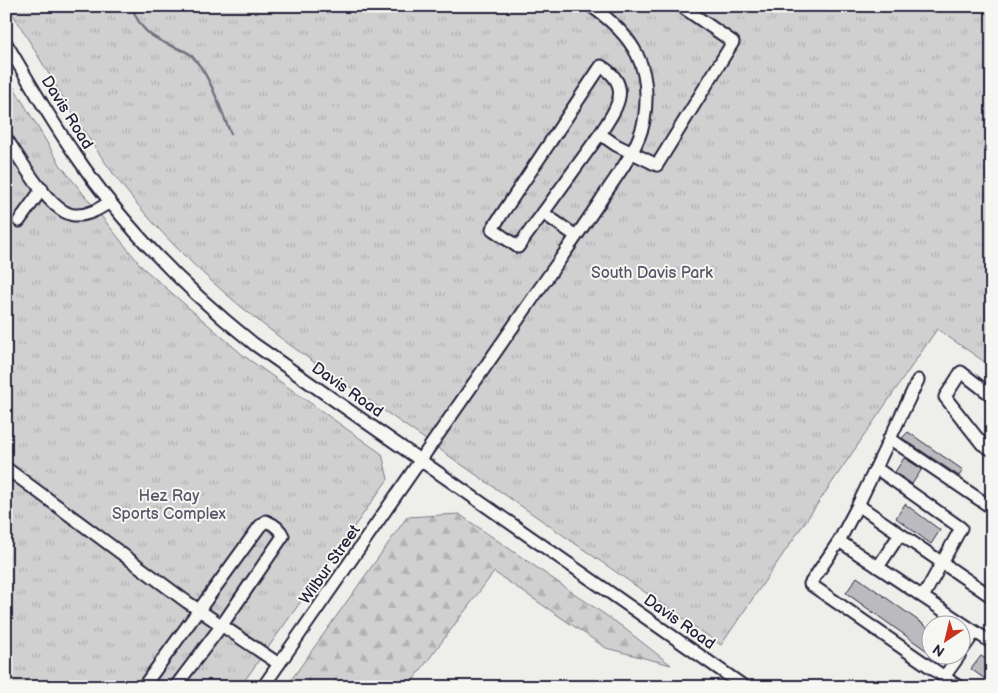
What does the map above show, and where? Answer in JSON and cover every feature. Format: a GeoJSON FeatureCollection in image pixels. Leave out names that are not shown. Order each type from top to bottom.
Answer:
{"type":"FeatureCollection","features":[{"type":"Feature","properties":{"kind":"street","name":"Wilbur Street"},"geometry":{"type":"LineString","coordinates":[[263,687],[422,460],[632,153],[644,122],[646,99],[644,70],[633,43],[609,18],[591,6]]}},
{"type":"Feature","properties":{"kind":"street"},"geometry":{"type":"LineString","coordinates":[[600,134],[657,165],[733,42],[681,6]]}},
{"type":"Feature","properties":{"kind":"street","name":"Davis Road"},"geometry":{"type":"LineString","coordinates":[[6,43],[54,123],[110,202],[153,252],[223,320],[254,344],[746,687]]}},
{"type":"Feature","properties":{"kind":"street"},"geometry":{"type":"LineString","coordinates":[[602,66],[613,73],[619,80],[618,105],[600,134],[543,213],[518,247],[492,229],[602,66]]}},
{"type":"Feature","properties":{"kind":"street"},"geometry":{"type":"LineString","coordinates":[[6,138],[42,189],[60,209],[73,215],[95,212],[110,202]]}},
{"type":"Feature","properties":{"kind":"street"},"geometry":{"type":"LineString","coordinates":[[19,221],[42,189]]}},
{"type":"Feature","properties":{"kind":"street"},"geometry":{"type":"LineString","coordinates":[[543,213],[576,236]]}},
{"type":"Feature","properties":{"kind":"street"},"geometry":{"type":"LineString","coordinates":[[992,396],[961,372],[944,397],[982,444],[992,450]]}},
{"type":"Feature","properties":{"kind":"street"},"geometry":{"type":"LineString","coordinates":[[918,380],[858,505],[839,540],[810,584],[959,687]]}},
{"type":"Feature","properties":{"kind":"street"},"geometry":{"type":"LineString","coordinates":[[889,438],[992,508]]}},
{"type":"Feature","properties":{"kind":"street"},"geometry":{"type":"LineString","coordinates":[[6,468],[199,610],[279,664]]}},
{"type":"Feature","properties":{"kind":"street"},"geometry":{"type":"LineString","coordinates":[[876,468],[961,528],[923,598]]}},
{"type":"Feature","properties":{"kind":"street"},"geometry":{"type":"LineString","coordinates":[[858,505],[992,597]]}},
{"type":"Feature","properties":{"kind":"street"},"geometry":{"type":"LineString","coordinates":[[144,687],[260,526],[266,521],[272,524],[281,531],[283,536],[222,625],[175,687]]}},
{"type":"Feature","properties":{"kind":"street"},"geometry":{"type":"LineString","coordinates":[[878,567],[900,534]]}},
{"type":"Feature","properties":{"kind":"street"},"geometry":{"type":"LineString","coordinates":[[839,540],[992,643]]}},
{"type":"Feature","properties":{"kind":"street"},"geometry":{"type":"LineString","coordinates":[[970,639],[975,632]]}},
{"type":"Feature","properties":{"kind":"street"},"geometry":{"type":"LineString","coordinates":[[944,677],[952,666]]}},
{"type":"Feature","properties":{"kind":"green space","name":"South Davis Park"},"geometry":{"type":"Polygon","coordinates":[[[8,6],[992,6],[992,367],[937,329],[721,645],[301,353],[250,314],[202,272],[156,226],[115,176],[73,114],[8,6]]]}},
{"type":"Feature","properties":{"kind":"green space","name":"Hez Ray Sports Complex"},"geometry":{"type":"Polygon","coordinates":[[[6,74],[61,166],[142,267],[244,356],[382,454],[388,479],[240,687],[6,687],[6,74]]]}},
{"type":"Feature","properties":{"kind":"green space"},"geometry":{"type":"Polygon","coordinates":[[[459,514],[620,625],[671,665],[606,648],[494,572],[408,687],[286,687],[407,517],[459,514]]]}},
{"type":"Feature","properties":{"kind":"building"},"geometry":{"type":"Polygon","coordinates":[[[908,432],[963,470],[959,476],[902,438],[908,432]]]}},
{"type":"Feature","properties":{"kind":"building"},"geometry":{"type":"Polygon","coordinates":[[[904,458],[922,469],[912,484],[895,472],[904,458]]]}},
{"type":"Feature","properties":{"kind":"building"},"geometry":{"type":"Polygon","coordinates":[[[905,504],[940,530],[931,544],[896,518],[905,504]]]}},
{"type":"Feature","properties":{"kind":"building"},"geometry":{"type":"Polygon","coordinates":[[[857,577],[920,622],[920,646],[846,593],[857,577]]]}},
{"type":"Feature","properties":{"kind":"building"},"geometry":{"type":"Polygon","coordinates":[[[981,656],[992,663],[992,684],[971,669],[981,656]]]}},
{"type":"Feature","properties":{"kind":"waterway"},"geometry":{"type":"LineString","coordinates":[[132,6],[138,21],[147,32],[166,44],[185,51],[198,64],[210,83],[231,134]]}}]}
